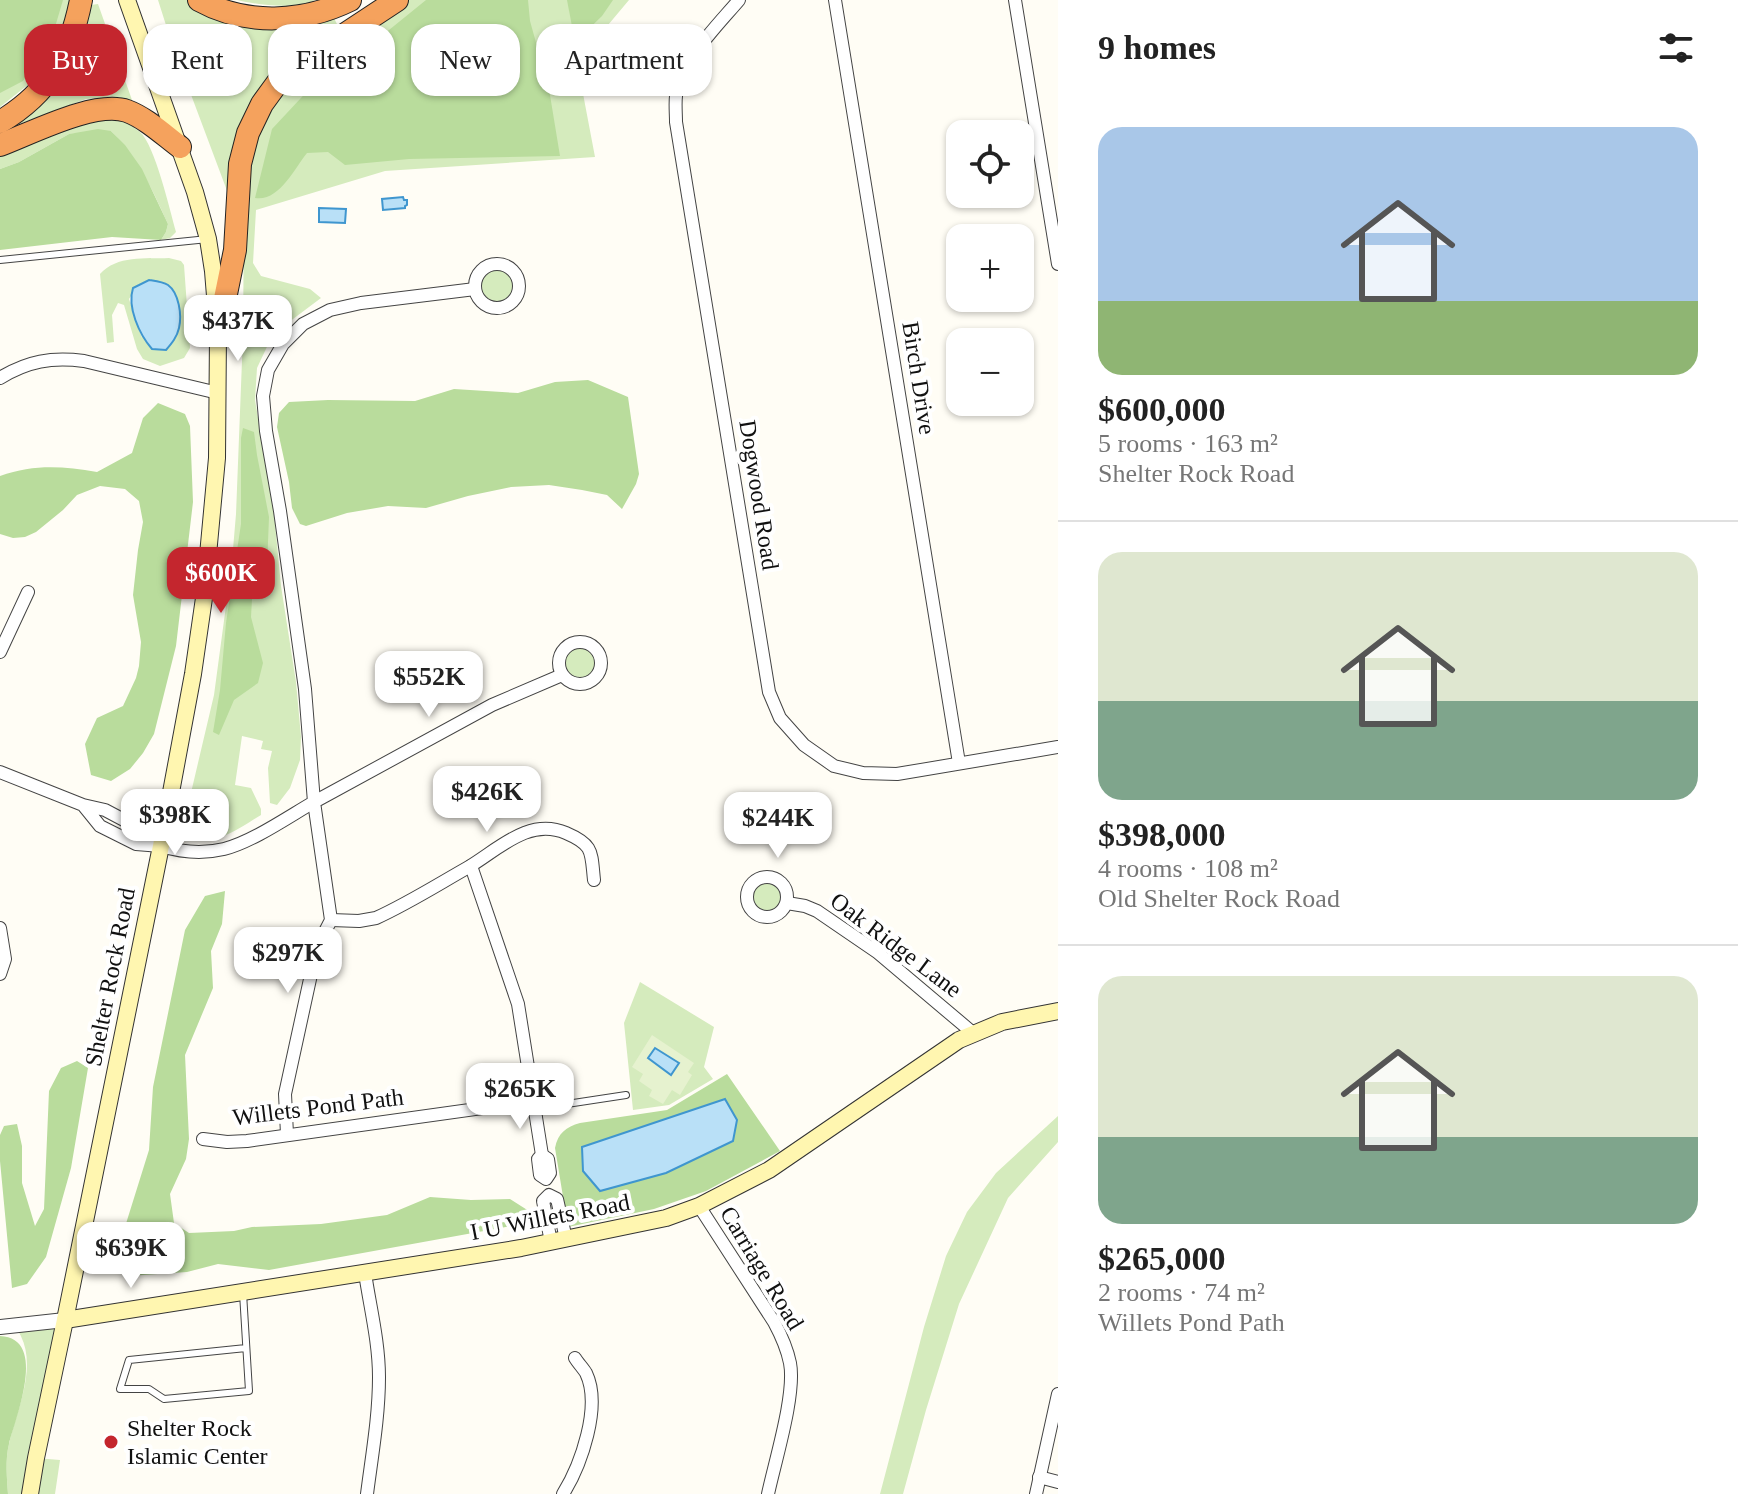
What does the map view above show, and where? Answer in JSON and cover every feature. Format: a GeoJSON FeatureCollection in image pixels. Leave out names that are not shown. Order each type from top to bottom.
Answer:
{"type":"FeatureCollection","features":[{"type":"Feature","properties":{"kind":"highway"},"geometry":{"type":"LineString","coordinates":[[0,122],[29,101],[50,78],[69,45],[81,0]]}},
{"type":"Feature","properties":{"kind":"highway"},"geometry":{"type":"LineString","coordinates":[[199,0],[229,13],[284,19],[313,14],[350,0]]}},
{"type":"Feature","properties":{"kind":"highway"},"geometry":{"type":"LineString","coordinates":[[218,333],[235,250],[240,164],[248,133],[262,104],[278,82],[297,66],[397,0]]}},
{"type":"Feature","properties":{"kind":"highway"},"geometry":{"type":"LineString","coordinates":[[0,145],[84,113],[110,108],[138,117],[180,147]]}},
{"type":"Feature","properties":{"kind":"main road","name":"Shelter Rock Road"},"geometry":{"type":"LineString","coordinates":[[30,1494],[193,674],[204,598],[217,458],[218,333],[208,239],[180,147],[127,0]]}},
{"type":"Feature","properties":{"kind":"main road","name":"I U Willets Road"},"geometry":{"type":"LineString","coordinates":[[65,1320],[505,1251],[652,1221],[699,1206],[769,1170],[973,1033],[1002,1022],[1058,1011]]}},
{"type":"Feature","properties":{"kind":"street","name":"Dogwood Road"},"geometry":{"type":"LineString","coordinates":[[739,0],[696,51],[681,77],[676,95],[676,122],[769,692],[780,718],[804,745],[834,766],[863,773],[897,774],[1058,747]]}},
{"type":"Feature","properties":{"kind":"street","name":"Birch Drive"},"geometry":{"type":"LineString","coordinates":[[835,0],[959,763]]}},
{"type":"Feature","properties":{"kind":"street"},"geometry":{"type":"LineString","coordinates":[[1015,0],[1058,264]]}},
{"type":"Feature","properties":{"kind":"street"},"geometry":{"type":"LineString","coordinates":[[287,1134],[285,1094],[317,947],[331,920],[314,802],[305,689],[266,431],[263,396],[268,370],[283,344],[303,324],[330,310],[361,303],[475,289]]}},
{"type":"Feature","properties":{"kind":"street"},"geometry":{"type":"LineString","coordinates":[[0,378],[37,361],[64,359],[218,393]]}},
{"type":"Feature","properties":{"kind":"street"},"geometry":{"type":"LineString","coordinates":[[0,652],[28,592]]}},
{"type":"Feature","properties":{"kind":"street"},"geometry":{"type":"LineString","coordinates":[[0,772],[83,805],[100,826],[136,844],[195,852],[221,850],[249,839],[492,705],[562,675]]}},
{"type":"Feature","properties":{"kind":"street"},"geometry":{"type":"LineString","coordinates":[[331,920],[376,918],[471,866],[521,833],[551,827],[581,839],[591,851],[594,880]]}},
{"type":"Feature","properties":{"kind":"street"},"geometry":{"type":"LineString","coordinates":[[471,866],[518,1004],[542,1155],[548,1159],[550,1173],[546,1179],[549,1195],[557,1199],[559,1240]]}},
{"type":"Feature","properties":{"kind":"street","name":"Oak Ridge Lane"},"geometry":{"type":"LineString","coordinates":[[787,903],[817,911],[877,952],[973,1033]]}},
{"type":"Feature","properties":{"kind":"street"},"geometry":{"type":"LineString","coordinates":[[0,928],[5,959],[0,974]]}},
{"type":"Feature","properties":{"kind":"street","name":"Willets Pond Path"},"geometry":{"type":"LineString","coordinates":[[203,1139],[227,1142],[534,1105]]}},
{"type":"Feature","properties":{"kind":"street","name":"Carriage Road"},"geometry":{"type":"LineString","coordinates":[[699,1206],[774,1322],[784,1340],[791,1366],[788,1405],[768,1494]]}},
{"type":"Feature","properties":{"kind":"street"},"geometry":{"type":"LineString","coordinates":[[365,1273],[379,1376],[367,1494]]}},
{"type":"Feature","properties":{"kind":"street","name":"I U Willets Road"},"geometry":{"type":"LineString","coordinates":[[0,1327],[65,1320]]}},
{"type":"Feature","properties":{"kind":"street"},"geometry":{"type":"LineString","coordinates":[[563,1494],[586,1443],[589,1426],[590,1391],[586,1375],[575,1358]]}},
{"type":"Feature","properties":{"kind":"street"},"geometry":{"type":"LineString","coordinates":[[1036,1494],[1058,1394]]}},
{"type":"Feature","properties":{"kind":"street"},"geometry":{"type":"LineString","coordinates":[[1039,1477],[1058,1482]]}},
{"type":"Feature","properties":{"kind":"lane"},"geometry":{"type":"LineString","coordinates":[[0,260],[208,239]]}},
{"type":"Feature","properties":{"kind":"lane"},"geometry":{"type":"LineString","coordinates":[[534,1105],[626,1095]]}},
{"type":"Feature","properties":{"kind":"lane"},"geometry":{"type":"LineString","coordinates":[[243,1293],[249,1391],[164,1399],[149,1389],[120,1389],[129,1360],[246,1348]]}},
{"type":"Feature","properties":{"kind":"green space"},"geometry":{"type":"Polygon","coordinates":[[[0,0],[71,0],[66,24],[24,24],[24,88],[0,107],[0,0]]]}},
{"type":"Feature","properties":{"kind":"green space"},"geometry":{"type":"Polygon","coordinates":[[[0,0],[63,0],[56,24],[24,24],[24,80],[0,93],[0,0]]]}},
{"type":"Feature","properties":{"kind":"green space"},"geometry":{"type":"Polygon","coordinates":[[[158,0],[190,0],[334,18],[337,24],[268,24],[268,96],[276,96],[229,196],[192,96],[252,96],[252,24],[166,24],[158,0]]]}},
{"type":"Feature","properties":{"kind":"green space"},"geometry":{"type":"Polygon","coordinates":[[[237,0],[315,0],[287,6],[237,0]]]}},
{"type":"Feature","properties":{"kind":"green space"},"geometry":{"type":"Polygon","coordinates":[[[408,0],[629,0],[609,24],[536,24],[536,96],[583,96],[595,157],[385,171],[256,210],[253,263],[261,276],[310,289],[321,298],[273,334],[257,368],[255,400],[274,513],[281,586],[296,682],[300,760],[290,788],[277,805],[270,803],[268,768],[272,751],[261,749],[263,741],[242,736],[235,785],[251,788],[261,815],[224,836],[204,839],[189,828],[186,814],[214,695],[232,561],[243,335],[245,196],[256,136],[269,105],[277,96],[395,96],[395,24],[373,24],[408,0]]]}},
{"type":"Feature","properties":{"kind":"green space"},"geometry":{"type":"Polygon","coordinates":[[[426,0],[528,0],[536,42],[536,96],[550,96],[560,156],[409,159],[345,165],[328,152],[307,153],[279,190],[264,198],[255,198],[272,129],[303,96],[395,96],[395,25],[426,0]]]}},
{"type":"Feature","properties":{"kind":"green space"},"geometry":{"type":"Polygon","coordinates":[[[567,0],[613,0],[594,24],[572,24],[567,0]]]}},
{"type":"Feature","properties":{"kind":"green space"},"geometry":{"type":"Polygon","coordinates":[[[98,4],[105,24],[85,24],[91,5],[98,4]]]}},
{"type":"Feature","properties":{"kind":"green space"},"geometry":{"type":"Polygon","coordinates":[[[127,86],[132,100],[116,97],[86,99],[3,130],[31,96],[127,96],[127,86]]]}},
{"type":"Feature","properties":{"kind":"green space"},"geometry":{"type":"Polygon","coordinates":[[[107,117],[132,126],[146,139],[176,232],[170,238],[161,240],[168,224],[137,164],[111,131],[69,134],[0,169],[0,153],[76,123],[107,117]]]}},
{"type":"Feature","properties":{"kind":"green space"},"geometry":{"type":"Polygon","coordinates":[[[98,129],[111,131],[142,169],[168,224],[161,240],[112,237],[0,250],[0,169],[69,134],[98,129]]]}},
{"type":"Feature","properties":{"kind":"green space"},"geometry":{"type":"Polygon","coordinates":[[[169,258],[184,265],[190,348],[184,358],[160,366],[143,359],[137,349],[124,305],[118,303],[112,315],[114,342],[107,343],[100,274],[123,261],[169,258]],[[139,284],[129,299],[142,338],[139,284]]]}},
{"type":"Feature","properties":{"kind":"green space"},"geometry":{"type":"Polygon","coordinates":[[[497,264],[512,271],[519,286],[512,301],[497,308],[482,301],[475,286],[482,271],[497,264]]]}},
{"type":"Feature","properties":{"kind":"green space"},"geometry":{"type":"Polygon","coordinates":[[[588,380],[628,397],[639,474],[622,509],[607,495],[549,485],[511,487],[426,508],[388,506],[347,513],[306,526],[300,524],[292,508],[277,427],[279,413],[289,402],[415,401],[454,389],[518,393],[555,382],[588,380]]]}},
{"type":"Feature","properties":{"kind":"green space"},"geometry":{"type":"Polygon","coordinates":[[[158,403],[185,414],[190,426],[193,502],[176,646],[154,734],[130,769],[111,781],[91,775],[85,744],[97,718],[123,706],[139,666],[141,642],[133,595],[143,522],[139,501],[125,489],[100,486],[77,495],[36,532],[13,538],[0,534],[0,476],[48,467],[97,472],[132,453],[143,418],[158,403]]]}},
{"type":"Feature","properties":{"kind":"green space"},"geometry":{"type":"Polygon","coordinates":[[[243,428],[254,432],[269,517],[267,567],[253,581],[251,617],[263,663],[258,683],[234,700],[219,735],[213,732],[241,524],[243,428]]]}},
{"type":"Feature","properties":{"kind":"green space"},"geometry":{"type":"Polygon","coordinates":[[[580,642],[595,648],[601,663],[595,678],[580,684],[565,678],[559,663],[565,648],[580,642]]]}},
{"type":"Feature","properties":{"kind":"green space"},"geometry":{"type":"Polygon","coordinates":[[[767,877],[781,883],[787,897],[781,911],[767,917],[753,911],[747,897],[753,883],[767,877]]]}},
{"type":"Feature","properties":{"kind":"green space"},"geometry":{"type":"Polygon","coordinates":[[[225,891],[222,924],[211,951],[213,988],[185,1055],[189,1139],[186,1159],[170,1194],[174,1223],[189,1233],[321,1224],[387,1215],[430,1197],[510,1199],[532,1213],[528,1223],[269,1270],[218,1264],[187,1272],[128,1276],[118,1271],[119,1246],[149,1150],[153,1087],[185,930],[205,896],[225,891]]]}},
{"type":"Feature","properties":{"kind":"green space"},"geometry":{"type":"Polygon","coordinates":[[[640,982],[714,1027],[704,1067],[713,1079],[669,1105],[633,1110],[624,1023],[640,982]]]}},
{"type":"Feature","properties":{"kind":"green space"},"geometry":{"type":"Polygon","coordinates":[[[652,1035],[694,1063],[688,1072],[692,1075],[680,1095],[672,1090],[663,1104],[649,1096],[652,1090],[639,1081],[643,1074],[632,1067],[652,1035]]]}},
{"type":"Feature","properties":{"kind":"green space"},"geometry":{"type":"Polygon","coordinates":[[[77,1061],[88,1068],[71,1168],[46,1257],[27,1284],[12,1288],[0,1135],[4,1126],[17,1124],[22,1146],[22,1183],[35,1226],[44,1209],[49,1091],[61,1068],[77,1061]]]}},
{"type":"Feature","properties":{"kind":"green space"},"geometry":{"type":"Polygon","coordinates":[[[727,1074],[780,1151],[706,1191],[654,1209],[568,1227],[555,1148],[561,1135],[580,1123],[667,1110],[727,1074]],[[737,1120],[666,1173],[733,1141],[737,1120]]]}},
{"type":"Feature","properties":{"kind":"green space"},"geometry":{"type":"Polygon","coordinates":[[[1058,1116],[1058,1142],[1008,1198],[959,1304],[903,1494],[880,1494],[946,1256],[967,1212],[996,1173],[1058,1116]]]}},
{"type":"Feature","properties":{"kind":"green space"},"geometry":{"type":"Polygon","coordinates":[[[65,1320],[36,1458],[60,1460],[55,1494],[8,1494],[8,1450],[27,1371],[24,1343],[17,1329],[65,1320]]]}},
{"type":"Feature","properties":{"kind":"green space"},"geometry":{"type":"Polygon","coordinates":[[[0,1336],[15,1340],[23,1350],[26,1364],[22,1399],[8,1450],[8,1494],[0,1494],[0,1336]]]}},
{"type":"Feature","properties":{"kind":"water"},"geometry":{"type":"Polygon","coordinates":[[[403,197],[407,200],[405,208],[383,210],[382,199],[403,197]]]}},
{"type":"Feature","properties":{"kind":"water"},"geometry":{"type":"Polygon","coordinates":[[[319,208],[346,209],[345,223],[319,222],[319,208]]]}},
{"type":"Feature","properties":{"kind":"water"},"geometry":{"type":"Polygon","coordinates":[[[149,280],[168,285],[179,305],[178,331],[166,350],[152,349],[133,312],[133,288],[149,280]]]}},
{"type":"Feature","properties":{"kind":"water"},"geometry":{"type":"Polygon","coordinates":[[[655,1048],[679,1063],[671,1075],[648,1058],[655,1048]]]}},
{"type":"Feature","properties":{"kind":"water"},"geometry":{"type":"Polygon","coordinates":[[[725,1099],[737,1120],[733,1141],[666,1173],[600,1191],[583,1171],[582,1147],[725,1099]]]}},
{"type":"Feature","properties":{"kind":"place","name":"Shelter Rock Islamic Center"},"geometry":{"type":"Point","coordinates":[111,1442]}}]}
